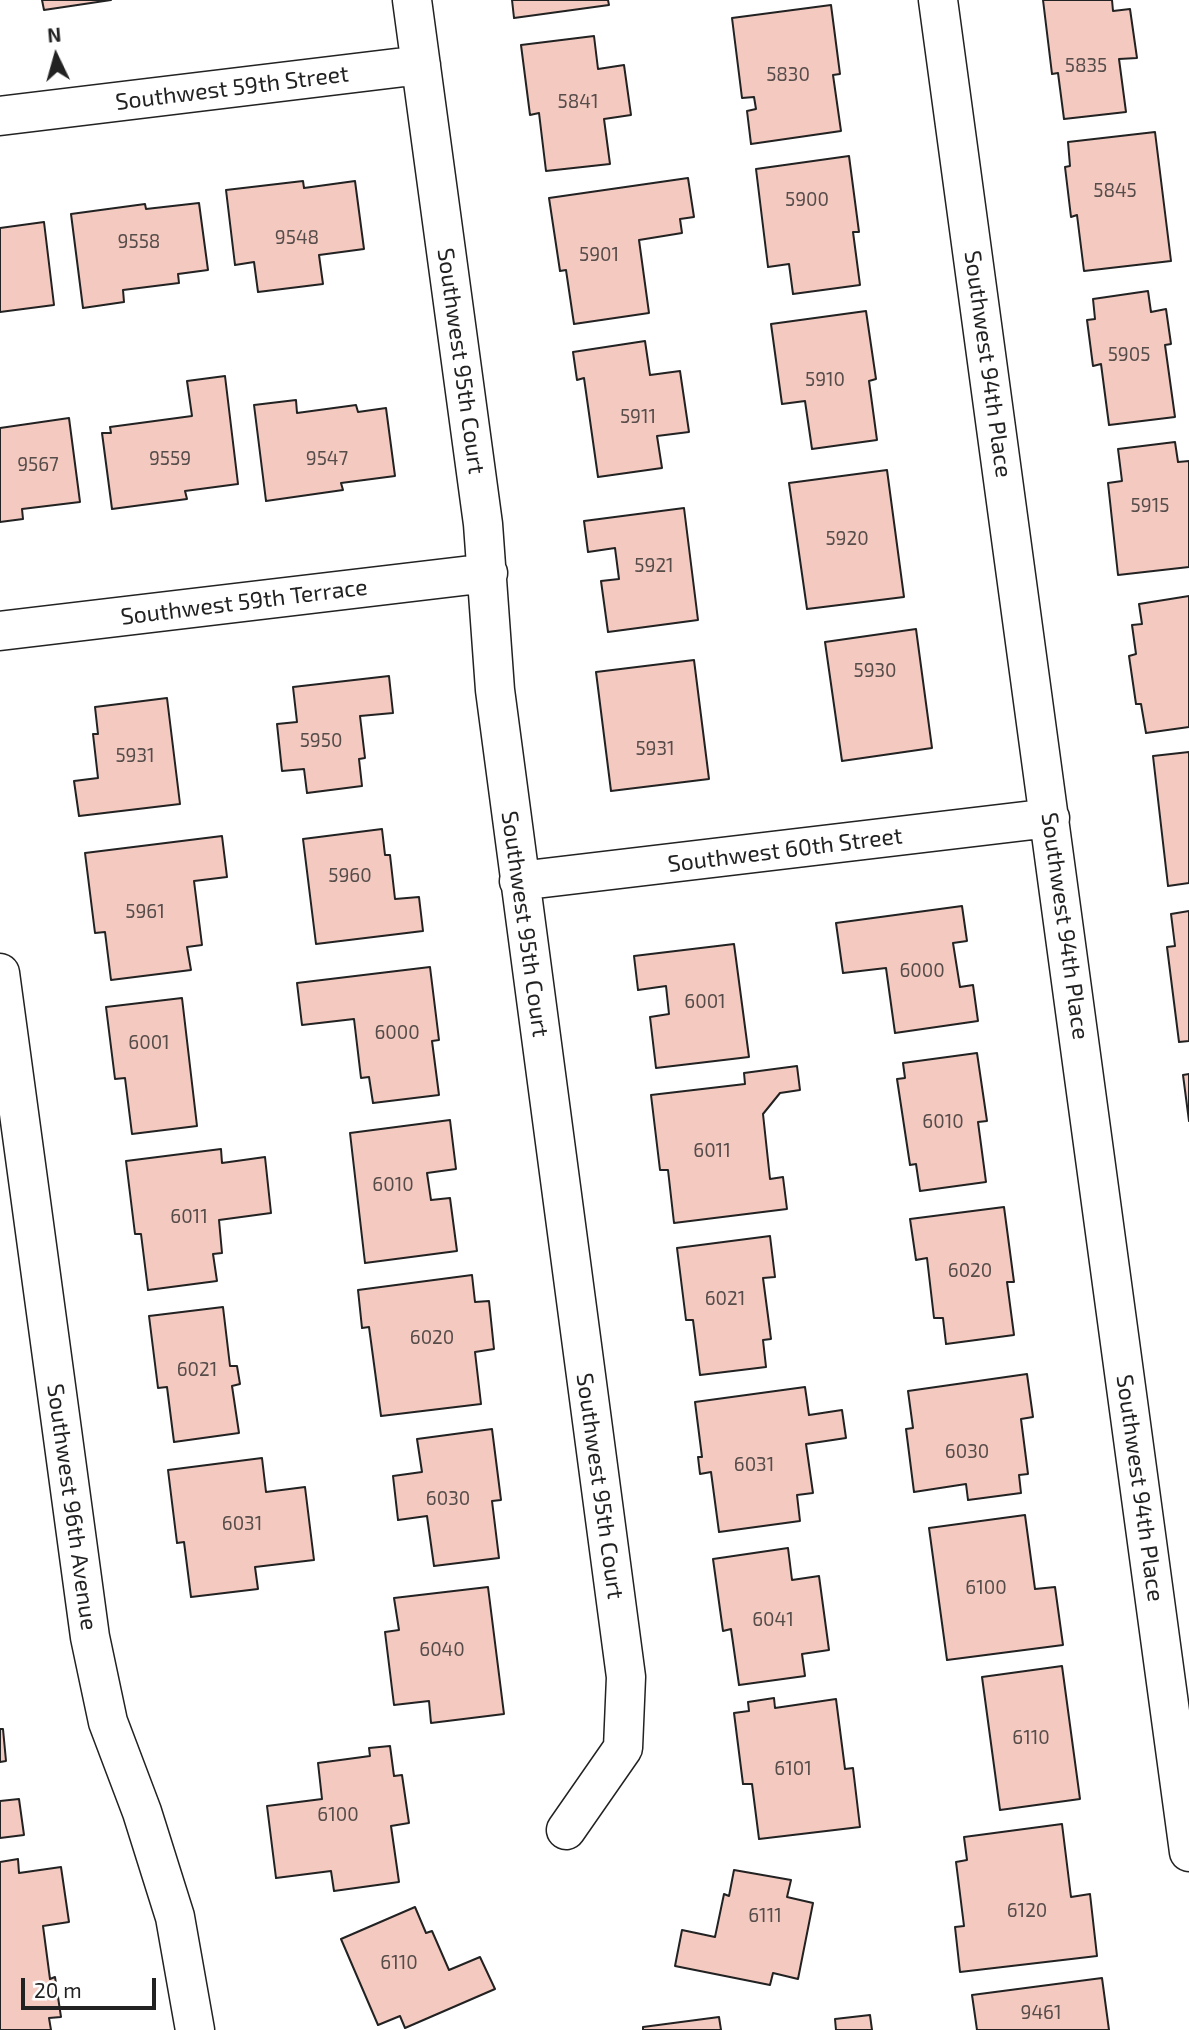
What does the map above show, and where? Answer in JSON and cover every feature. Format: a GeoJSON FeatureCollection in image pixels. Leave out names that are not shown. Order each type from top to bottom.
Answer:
{"type":"FeatureCollection","features":[{"type":"Feature","properties":{"kind":"street","name":"Southwest 95th Court"},"geometry":{"type":"LineString","coordinates":[[412,0],[488,573],[495,690],[519,881],[626,1677],[623,1748],[566,1830]]}},
{"type":"Feature","properties":{"kind":"street","name":"Southwest 94th Place"},"geometry":{"type":"LineString","coordinates":[[938,0],[1050,818],[1174,1630],[1189,1852]]}},
{"type":"Feature","properties":{"kind":"street","name":"Southwest 59th Street"},"geometry":{"type":"LineString","coordinates":[[0,116],[421,65]]}},
{"type":"Feature","properties":{"kind":"street","name":"Southwest 59th Terrace"},"geometry":{"type":"LineString","coordinates":[[0,631],[488,573]]}},
{"type":"Feature","properties":{"kind":"street","name":"Southwest 60th Street"},"geometry":{"type":"LineString","coordinates":[[519,881],[1050,818]]}},
{"type":"Feature","properties":{"kind":"street","name":"Southwest 96th Avenue"},"geometry":{"type":"LineString","coordinates":[[0,973],[94,1660],[108,1722],[142,1812],[175,1917],[195,2030]]}},
{"type":"Feature","properties":{"kind":"building"},"geometry":{"type":"Polygon","coordinates":[[[42,0],[111,0],[44,10],[42,0]]]}},
{"type":"Feature","properties":{"kind":"building"},"geometry":{"type":"Polygon","coordinates":[[[512,0],[608,0],[609,5],[514,18],[512,0]]]}},
{"type":"Feature","properties":{"kind":"building"},"geometry":{"type":"Polygon","coordinates":[[[1043,0],[1112,0],[1113,11],[1130,9],[1137,58],[1119,59],[1126,112],[1064,119],[1058,73],[1052,74],[1043,0]]]}},
{"type":"Feature","properties":{"kind":"building"},"geometry":{"type":"Polygon","coordinates":[[[831,5],[840,74],[833,75],[841,131],[751,144],[747,111],[756,109],[754,97],[742,98],[732,18],[831,5]]]}},
{"type":"Feature","properties":{"kind":"building"},"geometry":{"type":"Polygon","coordinates":[[[594,36],[598,69],[624,65],[631,115],[604,119],[610,164],[546,171],[539,113],[530,115],[521,45],[594,36]]]}},
{"type":"Feature","properties":{"kind":"building"},"geometry":{"type":"Polygon","coordinates":[[[1155,132],[1171,261],[1084,271],[1077,215],[1071,217],[1065,167],[1070,166],[1068,142],[1155,132]]]}},
{"type":"Feature","properties":{"kind":"building"},"geometry":{"type":"Polygon","coordinates":[[[849,156],[859,232],[853,232],[860,285],[793,294],[789,264],[768,267],[756,169],[849,156]]]}},
{"type":"Feature","properties":{"kind":"building"},"geometry":{"type":"Polygon","coordinates":[[[688,178],[694,217],[680,219],[682,233],[639,240],[649,313],[574,324],[566,270],[560,271],[549,198],[688,178]]]}},
{"type":"Feature","properties":{"kind":"building"},"geometry":{"type":"Polygon","coordinates":[[[303,181],[304,188],[355,181],[364,249],[319,255],[323,284],[258,292],[254,262],[235,265],[226,190],[303,181]]]}},
{"type":"Feature","properties":{"kind":"building"},"geometry":{"type":"Polygon","coordinates":[[[199,203],[208,270],[178,274],[179,283],[123,290],[124,302],[83,308],[71,214],[145,204],[146,209],[199,203]]]}},
{"type":"Feature","properties":{"kind":"building"},"geometry":{"type":"Polygon","coordinates":[[[44,222],[54,305],[0,312],[0,228],[44,222]]]}},
{"type":"Feature","properties":{"kind":"building"},"geometry":{"type":"Polygon","coordinates":[[[1148,291],[1151,312],[1166,309],[1171,344],[1165,345],[1175,417],[1109,425],[1101,364],[1093,366],[1087,320],[1095,319],[1093,299],[1148,291]]]}},
{"type":"Feature","properties":{"kind":"building"},"geometry":{"type":"Polygon","coordinates":[[[866,311],[876,379],[869,381],[877,440],[812,449],[805,401],[782,404],[771,324],[866,311]]]}},
{"type":"Feature","properties":{"kind":"building"},"geometry":{"type":"Polygon","coordinates":[[[645,341],[650,375],[680,371],[689,432],[657,436],[662,468],[598,477],[584,378],[577,380],[573,352],[645,341]]]}},
{"type":"Feature","properties":{"kind":"building"},"geometry":{"type":"Polygon","coordinates":[[[225,376],[238,484],[185,491],[187,499],[112,509],[102,433],[111,433],[110,427],[192,416],[187,381],[225,376]]]}},
{"type":"Feature","properties":{"kind":"building"},"geometry":{"type":"Polygon","coordinates":[[[296,400],[297,413],[356,405],[358,412],[386,408],[395,476],[341,483],[343,490],[266,501],[254,405],[296,400]]]}},
{"type":"Feature","properties":{"kind":"building"},"geometry":{"type":"Polygon","coordinates":[[[69,418],[80,502],[22,509],[23,519],[0,522],[0,428],[69,418]]]}},
{"type":"Feature","properties":{"kind":"building"},"geometry":{"type":"Polygon","coordinates":[[[1175,442],[1178,462],[1189,461],[1189,567],[1118,575],[1108,483],[1122,481],[1118,449],[1175,442]]]}},
{"type":"Feature","properties":{"kind":"building"},"geometry":{"type":"Polygon","coordinates":[[[887,470],[904,597],[807,609],[789,483],[887,470]]]}},
{"type":"Feature","properties":{"kind":"building"},"geometry":{"type":"Polygon","coordinates":[[[684,508],[698,620],[608,632],[601,581],[619,579],[615,548],[588,552],[584,521],[684,508]]]}},
{"type":"Feature","properties":{"kind":"building"},"geometry":{"type":"Polygon","coordinates":[[[1189,596],[1189,727],[1146,733],[1141,704],[1136,704],[1129,656],[1136,654],[1132,625],[1142,624],[1139,604],[1189,596]]]}},
{"type":"Feature","properties":{"kind":"building"},"geometry":{"type":"Polygon","coordinates":[[[916,629],[932,748],[842,761],[825,642],[916,629]]]}},
{"type":"Feature","properties":{"kind":"building"},"geometry":{"type":"Polygon","coordinates":[[[694,660],[709,779],[611,791],[596,672],[694,660]]]}},
{"type":"Feature","properties":{"kind":"building"},"geometry":{"type":"Polygon","coordinates":[[[389,676],[393,713],[360,716],[365,758],[359,759],[362,786],[307,793],[304,769],[282,771],[277,724],[297,722],[293,687],[389,676]]]}},
{"type":"Feature","properties":{"kind":"building"},"geometry":{"type":"Polygon","coordinates":[[[167,698],[180,804],[79,816],[74,781],[98,778],[93,734],[98,734],[95,707],[167,698]]]}},
{"type":"Feature","properties":{"kind":"building"},"geometry":{"type":"Polygon","coordinates":[[[1189,752],[1189,883],[1168,886],[1153,756],[1189,752]]]}},
{"type":"Feature","properties":{"kind":"building"},"geometry":{"type":"Polygon","coordinates":[[[382,829],[385,855],[390,855],[395,899],[419,897],[423,931],[316,944],[303,839],[382,829]]]}},
{"type":"Feature","properties":{"kind":"building"},"geometry":{"type":"Polygon","coordinates":[[[222,836],[227,877],[194,881],[202,945],[187,947],[191,970],[111,980],[105,932],[95,933],[85,853],[222,836]]]}},
{"type":"Feature","properties":{"kind":"building"},"geometry":{"type":"Polygon","coordinates":[[[962,906],[967,941],[953,943],[960,987],[973,985],[978,1021],[895,1033],[886,968],[843,973],[836,923],[962,906]]]}},
{"type":"Feature","properties":{"kind":"building"},"geometry":{"type":"Polygon","coordinates":[[[1189,911],[1189,1041],[1179,1042],[1167,947],[1175,946],[1171,914],[1189,911]]]}},
{"type":"Feature","properties":{"kind":"building"},"geometry":{"type":"Polygon","coordinates":[[[734,944],[749,1057],[656,1068],[650,1017],[669,1014],[666,986],[638,990],[634,956],[734,944]]]}},
{"type":"Feature","properties":{"kind":"building"},"geometry":{"type":"Polygon","coordinates":[[[430,967],[439,1040],[432,1041],[439,1095],[373,1103],[369,1077],[361,1078],[354,1019],[302,1025],[297,983],[430,967]]]}},
{"type":"Feature","properties":{"kind":"building"},"geometry":{"type":"Polygon","coordinates":[[[182,998],[197,1126],[132,1134],[125,1078],[115,1079],[106,1007],[182,998]]]}},
{"type":"Feature","properties":{"kind":"building"},"geometry":{"type":"Polygon","coordinates":[[[977,1053],[987,1121],[978,1122],[986,1182],[920,1191],[916,1164],[910,1165],[897,1079],[905,1078],[903,1063],[977,1053]]]}},
{"type":"Feature","properties":{"kind":"building"},"geometry":{"type":"Polygon","coordinates":[[[797,1066],[800,1090],[780,1093],[763,1114],[770,1179],[783,1177],[787,1209],[674,1223],[668,1170],[660,1170],[651,1095],[745,1084],[744,1073],[797,1066]]]}},
{"type":"Feature","properties":{"kind":"building"},"geometry":{"type":"Polygon","coordinates":[[[1189,1074],[1189,1121],[1183,1075],[1189,1074]]]}},
{"type":"Feature","properties":{"kind":"building"},"geometry":{"type":"Polygon","coordinates":[[[450,1120],[456,1169],[427,1173],[431,1200],[450,1198],[457,1251],[365,1263],[350,1133],[450,1120]]]}},
{"type":"Feature","properties":{"kind":"building"},"geometry":{"type":"Polygon","coordinates":[[[221,1149],[222,1163],[265,1157],[271,1213],[219,1220],[222,1253],[213,1254],[217,1281],[148,1290],[141,1234],[135,1234],[126,1161],[221,1149]]]}},
{"type":"Feature","properties":{"kind":"building"},"geometry":{"type":"Polygon","coordinates":[[[1004,1207],[1014,1282],[1007,1282],[1014,1335],[946,1344],[943,1318],[934,1318],[927,1258],[916,1260],[910,1219],[1004,1207]]]}},
{"type":"Feature","properties":{"kind":"building"},"geometry":{"type":"Polygon","coordinates":[[[770,1236],[775,1277],[763,1278],[771,1339],[763,1340],[766,1367],[700,1375],[693,1320],[686,1320],[677,1248],[770,1236]]]}},
{"type":"Feature","properties":{"kind":"building"},"geometry":{"type":"Polygon","coordinates":[[[472,1275],[475,1302],[489,1301],[494,1349],[475,1352],[481,1404],[381,1416],[369,1327],[362,1328],[358,1290],[472,1275]]]}},
{"type":"Feature","properties":{"kind":"building"},"geometry":{"type":"Polygon","coordinates":[[[223,1307],[230,1366],[237,1366],[240,1384],[232,1386],[239,1433],[174,1442],[167,1387],[158,1388],[149,1316],[223,1307]]]}},
{"type":"Feature","properties":{"kind":"building"},"geometry":{"type":"Polygon","coordinates":[[[1027,1374],[1033,1417],[1021,1419],[1028,1474],[1019,1475],[1021,1493],[968,1500],[966,1484],[914,1492],[906,1429],[913,1428],[908,1391],[1027,1374]]]}},
{"type":"Feature","properties":{"kind":"building"},"geometry":{"type":"Polygon","coordinates":[[[805,1387],[809,1415],[842,1410],[846,1438],[806,1444],[813,1493],[797,1495],[800,1521],[719,1532],[711,1472],[700,1474],[698,1457],[702,1457],[695,1402],[805,1387]]]}},
{"type":"Feature","properties":{"kind":"building"},"geometry":{"type":"Polygon","coordinates":[[[492,1429],[501,1500],[492,1501],[499,1558],[434,1566],[427,1516],[398,1520],[393,1476],[422,1472],[417,1439],[492,1429]]]}},
{"type":"Feature","properties":{"kind":"building"},"geometry":{"type":"Polygon","coordinates":[[[262,1458],[266,1492],[305,1487],[314,1560],[255,1567],[258,1589],[191,1597],[184,1542],[177,1543],[168,1470],[262,1458]]]}},
{"type":"Feature","properties":{"kind":"building"},"geometry":{"type":"Polygon","coordinates":[[[1025,1515],[1035,1589],[1055,1587],[1063,1645],[947,1660],[929,1528],[1025,1515]]]}},
{"type":"Feature","properties":{"kind":"building"},"geometry":{"type":"Polygon","coordinates":[[[788,1548],[792,1580],[819,1576],[829,1650],[802,1654],[805,1676],[739,1685],[731,1629],[723,1631],[713,1559],[788,1548]]]}},
{"type":"Feature","properties":{"kind":"building"},"geometry":{"type":"Polygon","coordinates":[[[488,1587],[504,1714],[431,1723],[429,1701],[394,1705],[385,1632],[399,1630],[394,1598],[488,1587]]]}},
{"type":"Feature","properties":{"kind":"building"},"geometry":{"type":"Polygon","coordinates":[[[1062,1666],[1080,1799],[1000,1810],[982,1677],[1062,1666]]]}},
{"type":"Feature","properties":{"kind":"building"},"geometry":{"type":"Polygon","coordinates":[[[774,1698],[775,1708],[836,1699],[845,1769],[853,1768],[860,1827],[759,1839],[752,1784],[743,1784],[734,1713],[749,1711],[748,1702],[774,1698]]]}},
{"type":"Feature","properties":{"kind":"building"},"geometry":{"type":"Polygon","coordinates":[[[0,1729],[3,1729],[6,1761],[0,1762],[0,1729]]]}},
{"type":"Feature","properties":{"kind":"building"},"geometry":{"type":"Polygon","coordinates":[[[390,1746],[394,1776],[402,1775],[409,1823],[391,1826],[399,1882],[334,1891],[331,1871],[276,1878],[267,1806],[322,1799],[318,1763],[370,1756],[369,1748],[390,1746]]]}},
{"type":"Feature","properties":{"kind":"building"},"geometry":{"type":"Polygon","coordinates":[[[19,1799],[24,1835],[0,1838],[0,1801],[19,1799]]]}},
{"type":"Feature","properties":{"kind":"building"},"geometry":{"type":"Polygon","coordinates":[[[1062,1824],[1071,1897],[1090,1894],[1097,1956],[960,1972],[955,1927],[964,1926],[956,1862],[967,1860],[964,1837],[1062,1824]]]}},
{"type":"Feature","properties":{"kind":"building"},"geometry":{"type":"Polygon","coordinates":[[[18,1859],[19,1873],[61,1867],[69,1922],[43,1926],[50,1979],[55,1977],[61,2017],[49,2018],[51,2030],[0,2030],[0,1862],[18,1859]]]}},
{"type":"Feature","properties":{"kind":"building"},"geometry":{"type":"Polygon","coordinates":[[[734,1870],[791,1880],[787,1897],[813,1903],[798,1979],[773,1973],[770,1985],[675,1966],[682,1930],[715,1937],[724,1894],[729,1896],[734,1870]]]}},
{"type":"Feature","properties":{"kind":"building"},"geometry":{"type":"Polygon","coordinates":[[[415,1907],[426,1933],[432,1931],[449,1970],[480,1957],[495,1989],[405,2028],[400,2016],[378,2025],[341,1939],[415,1907]]]}},
{"type":"Feature","properties":{"kind":"building"},"geometry":{"type":"Polygon","coordinates":[[[1102,1978],[1109,2030],[977,2030],[972,1995],[1102,1978]]]}},
{"type":"Feature","properties":{"kind":"building"},"geometry":{"type":"Polygon","coordinates":[[[870,2015],[872,2030],[836,2030],[835,2019],[870,2015]]]}},
{"type":"Feature","properties":{"kind":"building"},"geometry":{"type":"Polygon","coordinates":[[[719,2017],[721,2030],[643,2030],[643,2027],[719,2017]]]}}]}
